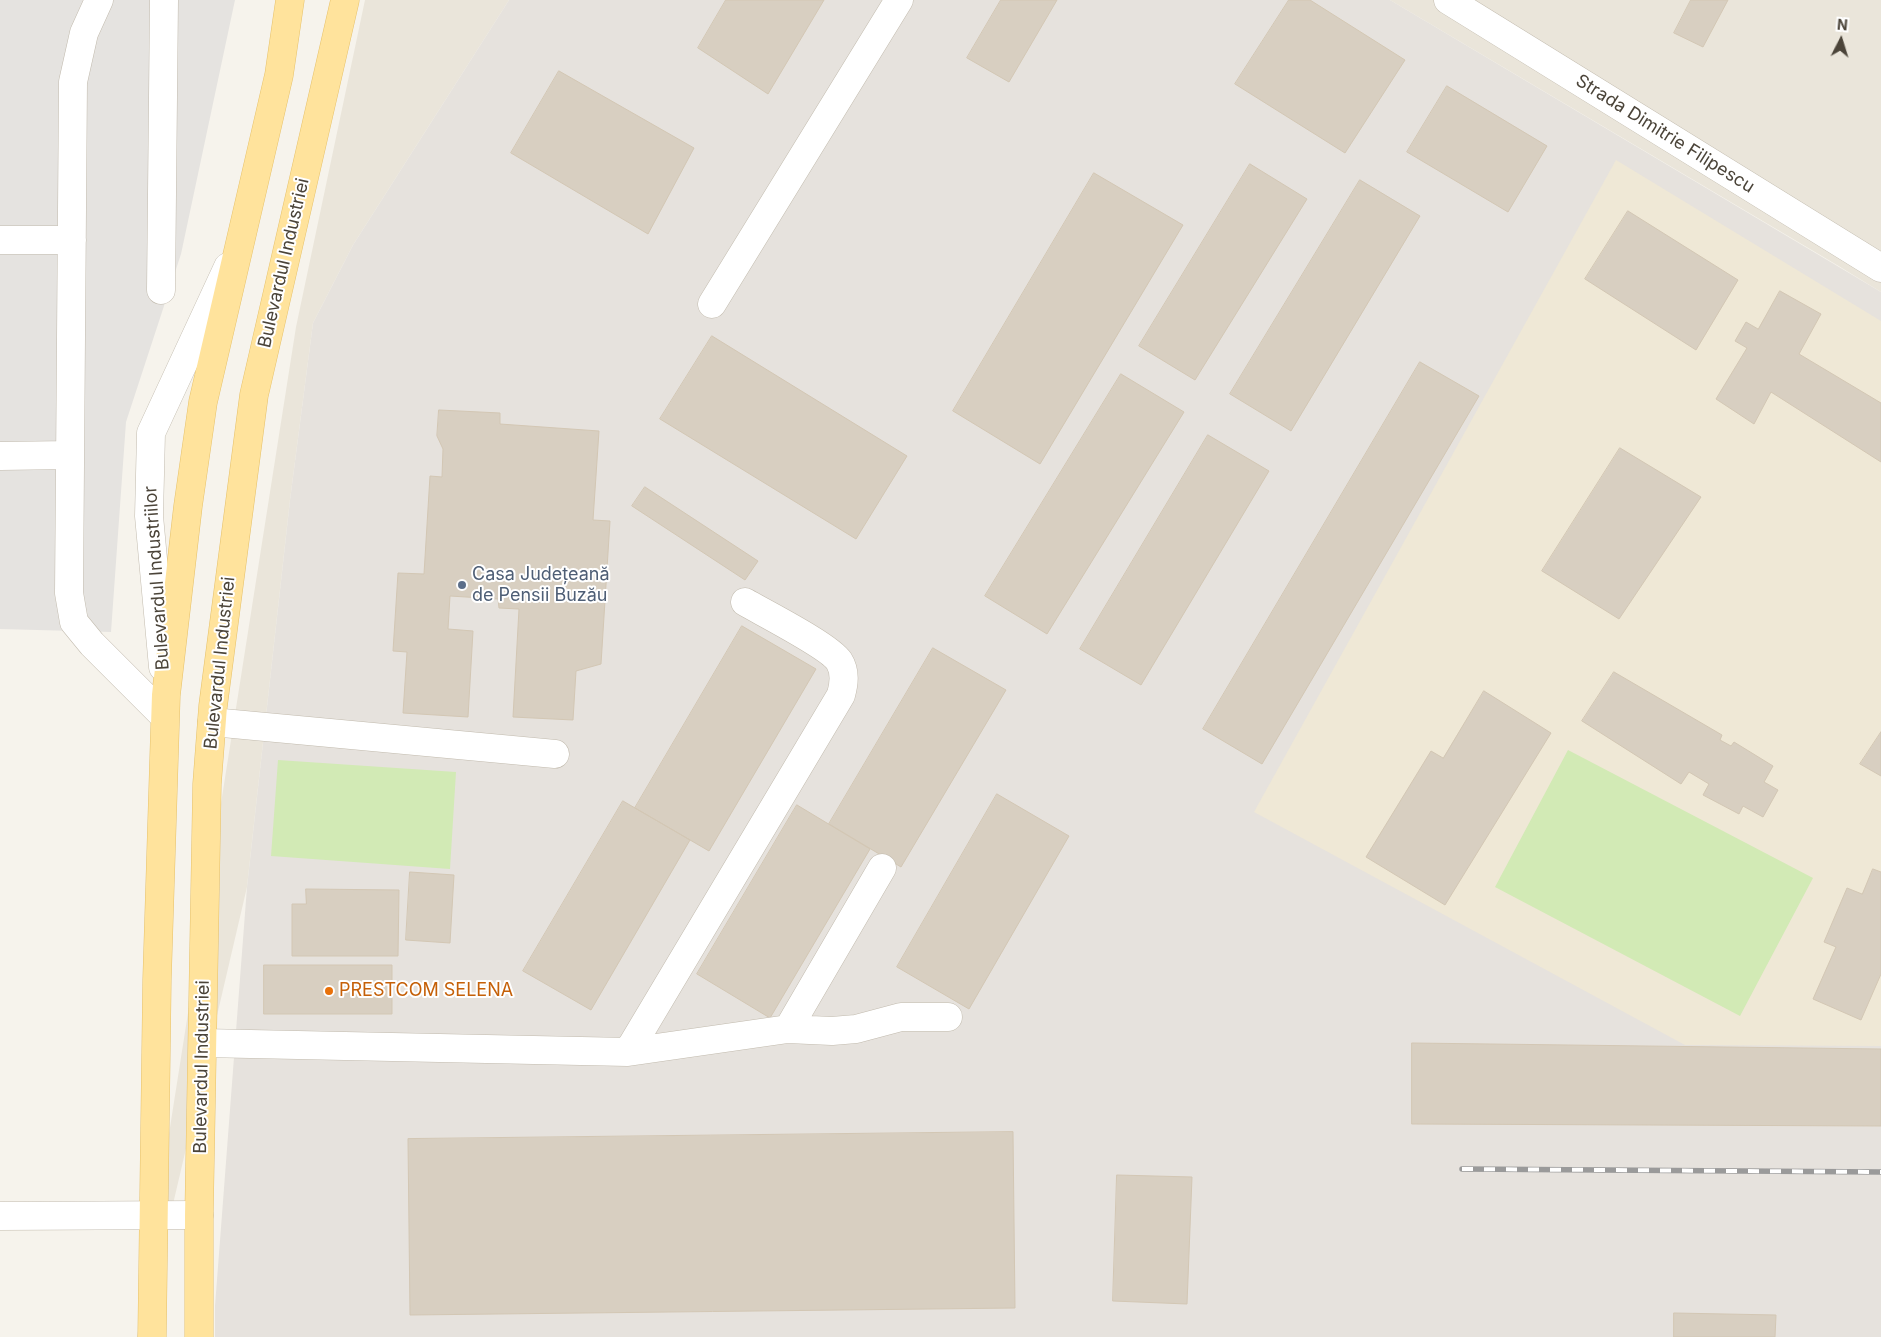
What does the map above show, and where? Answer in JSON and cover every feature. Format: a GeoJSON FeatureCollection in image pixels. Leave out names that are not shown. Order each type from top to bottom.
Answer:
{"type":"FeatureCollection","features":[{"type":"Feature","properties":{"kind":"main road"},"geometry":{"type":"LineString","coordinates":[[152,1337],[165,705],[188,506],[203,402],[278,75],[290,0]]}},
{"type":"Feature","properties":{"kind":"main road","name":"Bulevardul Industriei"},"geometry":{"type":"LineString","coordinates":[[199,1337],[199,1215],[207,784],[212,722],[228,580],[254,395],[345,0]]}},
{"type":"Feature","properties":{"kind":"street"},"geometry":{"type":"LineString","coordinates":[[99,0],[84,33],[73,82],[69,455],[70,593],[74,622],[92,644],[165,705]]}},
{"type":"Feature","properties":{"kind":"street"},"geometry":{"type":"LineString","coordinates":[[160,290],[164,0]]}},
{"type":"Feature","properties":{"kind":"street"},"geometry":{"type":"LineString","coordinates":[[712,304],[899,0]]}},
{"type":"Feature","properties":{"kind":"street","name":"Strada Dimitrie Filipescu"},"geometry":{"type":"LineString","coordinates":[[1448,0],[1881,268]]}},
{"type":"Feature","properties":{"kind":"street"},"geometry":{"type":"LineString","coordinates":[[0,240],[72,240]]}},
{"type":"Feature","properties":{"kind":"street","name":"Bulevardul Industriilor"},"geometry":{"type":"LineString","coordinates":[[165,705],[149,516],[151,433],[240,241]]}},
{"type":"Feature","properties":{"kind":"street"},"geometry":{"type":"LineString","coordinates":[[0,456],[69,455]]}},
{"type":"Feature","properties":{"kind":"street"},"geometry":{"type":"LineString","coordinates":[[628,1052],[841,695],[845,680],[839,661],[826,649],[745,602]]}},
{"type":"Feature","properties":{"kind":"street"},"geometry":{"type":"LineString","coordinates":[[212,722],[555,754]]}},
{"type":"Feature","properties":{"kind":"street"},"geometry":{"type":"LineString","coordinates":[[788,1029],[882,868]]}},
{"type":"Feature","properties":{"kind":"street"},"geometry":{"type":"LineString","coordinates":[[203,1043],[628,1052],[788,1029],[832,1031],[856,1029],[901,1017],[948,1017]]}},
{"type":"Feature","properties":{"kind":"street"},"geometry":{"type":"LineString","coordinates":[[0,1216],[199,1215]]}},
{"type":"Feature","properties":{"kind":"shaded area"},"geometry":{"type":"Polygon","coordinates":[[[0,0],[235,0],[181,254],[126,422],[111,632],[0,629],[0,0]]]}},
{"type":"Feature","properties":{"kind":"shaded area"},"geometry":{"type":"Polygon","coordinates":[[[365,0],[509,0],[353,245],[313,323],[290,500],[247,887],[142,1337],[137,1337],[296,327],[365,0]]]}},
{"type":"Feature","properties":{"kind":"shaded area"},"geometry":{"type":"Polygon","coordinates":[[[509,0],[1390,0],[1881,292],[1881,1337],[215,1337],[215,1306],[247,887],[290,500],[313,323],[353,245],[509,0]]]}},
{"type":"Feature","properties":{"kind":"shaded area"},"geometry":{"type":"Polygon","coordinates":[[[1390,0],[1881,0],[1881,292],[1837,265],[1390,0]]]}},
{"type":"Feature","properties":{"kind":"shaded area"},"geometry":{"type":"Polygon","coordinates":[[[1616,160],[1881,321],[1881,1046],[1685,1045],[1254,812],[1616,160]]]}},
{"type":"Feature","properties":{"kind":"green space"},"geometry":{"type":"Polygon","coordinates":[[[1568,750],[1813,878],[1740,1016],[1495,887],[1568,750]]]}},
{"type":"Feature","properties":{"kind":"green space"},"geometry":{"type":"Polygon","coordinates":[[[278,760],[456,772],[450,869],[271,856],[278,760]]]}},
{"type":"Feature","properties":{"kind":"building"},"geometry":{"type":"Polygon","coordinates":[[[726,0],[824,0],[768,94],[698,48],[726,0]]]}},
{"type":"Feature","properties":{"kind":"building"},"geometry":{"type":"Polygon","coordinates":[[[1001,0],[1057,0],[1009,82],[967,58],[1001,0]]]}},
{"type":"Feature","properties":{"kind":"building"},"geometry":{"type":"Polygon","coordinates":[[[1289,0],[1310,0],[1405,60],[1345,153],[1235,84],[1289,0]]]}},
{"type":"Feature","properties":{"kind":"building"},"geometry":{"type":"Polygon","coordinates":[[[1691,0],[1728,0],[1703,47],[1674,33],[1691,0]]]}},
{"type":"Feature","properties":{"kind":"building"},"geometry":{"type":"Polygon","coordinates":[[[559,71],[694,148],[648,234],[511,153],[559,71]]]}},
{"type":"Feature","properties":{"kind":"building"},"geometry":{"type":"Polygon","coordinates":[[[1447,86],[1547,146],[1508,212],[1407,152],[1447,86]]]}},
{"type":"Feature","properties":{"kind":"building"},"geometry":{"type":"Polygon","coordinates":[[[1250,164],[1307,199],[1195,380],[1139,346],[1250,164]]]}},
{"type":"Feature","properties":{"kind":"building"},"geometry":{"type":"Polygon","coordinates":[[[1094,173],[1183,225],[1040,464],[953,411],[1094,173]]]}},
{"type":"Feature","properties":{"kind":"building"},"geometry":{"type":"Polygon","coordinates":[[[1360,180],[1420,216],[1291,431],[1230,394],[1360,180]]]}},
{"type":"Feature","properties":{"kind":"building"},"geometry":{"type":"Polygon","coordinates":[[[1628,211],[1738,280],[1696,350],[1585,279],[1628,211]]]}},
{"type":"Feature","properties":{"kind":"building"},"geometry":{"type":"Polygon","coordinates":[[[1780,291],[1821,314],[1799,354],[1881,403],[1881,462],[1771,392],[1754,424],[1716,399],[1747,348],[1735,341],[1746,322],[1758,329],[1780,291]]]}},
{"type":"Feature","properties":{"kind":"building"},"geometry":{"type":"Polygon","coordinates":[[[712,336],[907,456],[856,539],[660,419],[712,336]]]}},
{"type":"Feature","properties":{"kind":"building"},"geometry":{"type":"Polygon","coordinates":[[[1420,362],[1479,396],[1262,764],[1203,729],[1420,362]]]}},
{"type":"Feature","properties":{"kind":"building"},"geometry":{"type":"Polygon","coordinates":[[[1121,374],[1184,412],[1047,634],[985,596],[1121,374]]]}},
{"type":"Feature","properties":{"kind":"building"},"geometry":{"type":"Polygon","coordinates":[[[439,410],[500,413],[500,424],[599,431],[593,520],[610,521],[601,664],[576,671],[573,720],[513,717],[519,609],[499,608],[498,599],[450,596],[448,629],[473,631],[468,717],[403,713],[407,652],[393,651],[398,573],[424,574],[430,476],[442,477],[443,449],[437,436],[439,410]]]}},
{"type":"Feature","properties":{"kind":"building"},"geometry":{"type":"Polygon","coordinates":[[[1208,435],[1269,471],[1141,685],[1080,649],[1208,435]]]}},
{"type":"Feature","properties":{"kind":"building"},"geometry":{"type":"Polygon","coordinates":[[[1620,448],[1701,497],[1619,619],[1542,571],[1620,448]]]}},
{"type":"Feature","properties":{"kind":"building"},"geometry":{"type":"Polygon","coordinates":[[[645,487],[758,561],[745,580],[632,506],[645,487]]]}},
{"type":"Feature","properties":{"kind":"building"},"geometry":{"type":"Polygon","coordinates":[[[742,626],[816,669],[709,851],[635,808],[742,626]]]}},
{"type":"Feature","properties":{"kind":"building"},"geometry":{"type":"Polygon","coordinates":[[[933,648],[1006,690],[901,867],[829,824],[933,648]]]}},
{"type":"Feature","properties":{"kind":"building"},"geometry":{"type":"Polygon","coordinates":[[[1614,672],[1722,735],[1720,740],[1731,746],[1734,742],[1773,766],[1764,782],[1778,790],[1763,817],[1743,806],[1739,814],[1703,795],[1709,784],[1689,772],[1681,784],[1582,721],[1614,672]]]}},
{"type":"Feature","properties":{"kind":"building"},"geometry":{"type":"Polygon","coordinates":[[[1484,691],[1551,733],[1445,905],[1366,857],[1431,751],[1443,758],[1484,691]]]}},
{"type":"Feature","properties":{"kind":"building"},"geometry":{"type":"Polygon","coordinates":[[[1881,732],[1881,776],[1860,764],[1881,732]]]}},
{"type":"Feature","properties":{"kind":"building"},"geometry":{"type":"Polygon","coordinates":[[[997,794],[1069,836],[969,1009],[897,967],[997,794]]]}},
{"type":"Feature","properties":{"kind":"building"},"geometry":{"type":"Polygon","coordinates":[[[623,801],[690,840],[591,1010],[523,971],[623,801]]]}},
{"type":"Feature","properties":{"kind":"building"},"geometry":{"type":"Polygon","coordinates":[[[797,805],[870,849],[770,1018],[697,974],[797,805]]]}},
{"type":"Feature","properties":{"kind":"building"},"geometry":{"type":"Polygon","coordinates":[[[1873,869],[1881,872],[1881,974],[1861,1020],[1813,999],[1836,947],[1824,942],[1847,888],[1862,894],[1873,869]]]}},
{"type":"Feature","properties":{"kind":"building"},"geometry":{"type":"Polygon","coordinates":[[[410,872],[454,875],[450,943],[406,940],[410,872]]]}},
{"type":"Feature","properties":{"kind":"building"},"geometry":{"type":"Polygon","coordinates":[[[306,889],[399,890],[398,956],[292,956],[292,904],[306,904],[306,889]]]}},
{"type":"Feature","properties":{"kind":"building"},"geometry":{"type":"Polygon","coordinates":[[[264,965],[392,965],[392,1014],[264,1014],[264,965]]]}},
{"type":"Feature","properties":{"kind":"building"},"geometry":{"type":"Polygon","coordinates":[[[1412,1043],[1881,1049],[1881,1126],[1412,1124],[1412,1043]]]}},
{"type":"Feature","properties":{"kind":"building"},"geometry":{"type":"Polygon","coordinates":[[[1013,1132],[1015,1308],[410,1315],[408,1139],[1013,1132]]]}},
{"type":"Feature","properties":{"kind":"building"},"geometry":{"type":"Polygon","coordinates":[[[1117,1175],[1192,1177],[1187,1304],[1113,1301],[1117,1175]]]}},
{"type":"Feature","properties":{"kind":"building"},"geometry":{"type":"Polygon","coordinates":[[[1674,1313],[1776,1315],[1775,1337],[1674,1337],[1674,1313]]]}},
{"type":"Feature","properties":{"kind":"railway"},"geometry":{"type":"LineString","coordinates":[[1462,1169],[1881,1172]]}},
{"type":"Feature","properties":{"kind":"place","name":"Casa Județeană de Pensii Buzău"},"geometry":{"type":"Point","coordinates":[462,585]}},
{"type":"Feature","properties":{"kind":"place","name":"PRESTCOM SELENA"},"geometry":{"type":"Point","coordinates":[329,991]}}]}
